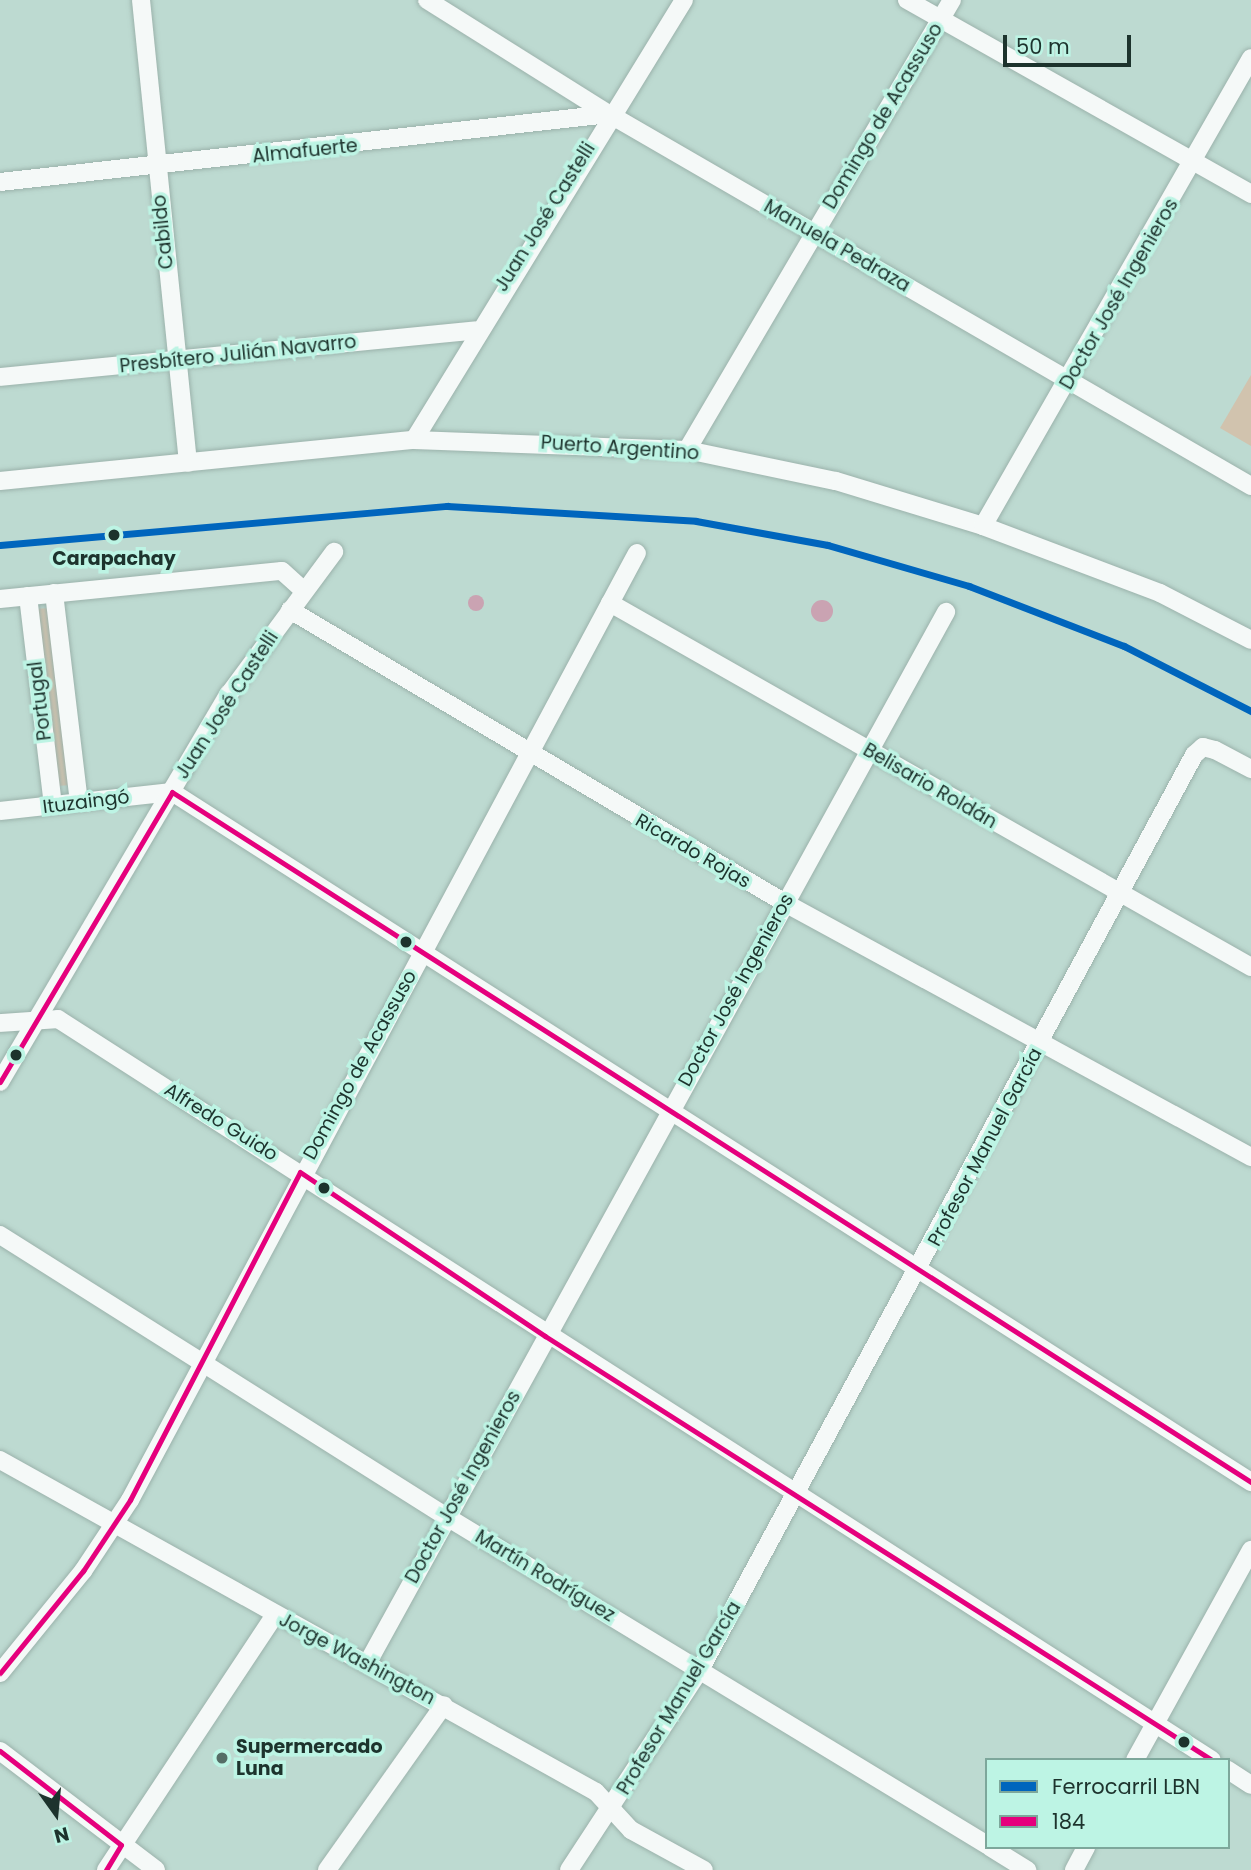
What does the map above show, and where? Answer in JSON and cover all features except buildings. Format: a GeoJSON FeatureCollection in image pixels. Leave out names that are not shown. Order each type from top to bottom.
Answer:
{"type":"FeatureCollection","features":[{"type":"Feature","properties":{"kind":"street","name":"Cabildo"},"geometry":{"type":"LineString","coordinates":[[141,0],[188,463]]}},
{"type":"Feature","properties":{"kind":"street","name":"Manuela Pedraza"},"geometry":{"type":"LineString","coordinates":[[427,0],[609,114],[1251,486]]}},
{"type":"Feature","properties":{"kind":"street","name":"Juan José Castelli"},"geometry":{"type":"LineString","coordinates":[[414,440],[475,330],[609,114],[684,0]]}},
{"type":"Feature","properties":{"kind":"street"},"geometry":{"type":"LineString","coordinates":[[907,0],[1251,194]]}},
{"type":"Feature","properties":{"kind":"street","name":"Domingo de Acassuso"},"geometry":{"type":"LineString","coordinates":[[687,450],[952,0]]}},
{"type":"Feature","properties":{"kind":"street","name":"Doctor José Ingenieros"},"geometry":{"type":"LineString","coordinates":[[983,526],[1194,163],[1251,58]]}},
{"type":"Feature","properties":{"kind":"street","name":"Almafuerte"},"geometry":{"type":"LineString","coordinates":[[0,182],[609,114]]}},
{"type":"Feature","properties":{"kind":"street","name":"Presbítero Julián Navarro"},"geometry":{"type":"LineString","coordinates":[[0,377],[475,330]]}},
{"type":"Feature","properties":{"kind":"street","name":"Puerto Argentino"},"geometry":{"type":"LineString","coordinates":[[0,481],[414,440],[687,450],[836,481],[983,526],[1160,593],[1251,640]]}},
{"type":"Feature","properties":{"kind":"street","name":"Juan José Castelli"},"geometry":{"type":"LineString","coordinates":[[0,1082],[172,792],[290,610],[334,552]]}},
{"type":"Feature","properties":{"kind":"street","name":"Domingo de Acassuso"},"geometry":{"type":"LineString","coordinates":[[0,1673],[114,1525],[202,1364],[300,1172],[423,954],[637,552]]}},
{"type":"Feature","properties":{"kind":"street"},"geometry":{"type":"LineString","coordinates":[[0,599],[282,571],[304,591]]}},
{"type":"Feature","properties":{"kind":"street","name":"Portugal"},"geometry":{"type":"LineString","coordinates":[[54,593],[79,802]]}},
{"type":"Feature","properties":{"kind":"street","name":"Portugal"},"geometry":{"type":"LineString","coordinates":[[28,596],[53,805]]}},
{"type":"Feature","properties":{"kind":"street","name":"Belisario Roldán"},"geometry":{"type":"LineString","coordinates":[[610,603],[1251,967]]}},
{"type":"Feature","properties":{"kind":"street","name":"Ricardo Rojas"},"geometry":{"type":"LineString","coordinates":[[290,610],[529,757],[785,903],[1039,1046],[1251,1157]]}},
{"type":"Feature","properties":{"kind":"street","name":"Doctor José Ingenieros"},"geometry":{"type":"LineString","coordinates":[[367,1664],[668,1112],[946,612]]}},
{"type":"Feature","properties":{"kind":"street","name":"Profesor Manuel García"},"geometry":{"type":"LineString","coordinates":[[569,1870],[701,1668],[919,1270],[1119,894],[1203,747],[1251,769]]}},
{"type":"Feature","properties":{"kind":"street"},"geometry":{"type":"LineString","coordinates":[[172,792],[668,1112],[1251,1482]]}},
{"type":"Feature","properties":{"kind":"street","name":"Ituzaingó"},"geometry":{"type":"LineString","coordinates":[[0,811],[172,792]]}},
{"type":"Feature","properties":{"kind":"street"},"geometry":{"type":"LineString","coordinates":[[0,1023],[38,1017]]}},
{"type":"Feature","properties":{"kind":"street","name":"Alfredo Guido"},"geometry":{"type":"LineString","coordinates":[[38,1017],[58,1019],[300,1172],[545,1336],[1209,1758]]}},
{"type":"Feature","properties":{"kind":"street","name":"Martín Rodríguez"},"geometry":{"type":"LineString","coordinates":[[0,1235],[447,1517],[701,1668],[985,1844]]}},
{"type":"Feature","properties":{"kind":"street","name":"Jorge Washington"},"geometry":{"type":"LineString","coordinates":[[0,1460],[274,1616],[444,1705],[596,1792],[631,1830],[704,1870]]}},
{"type":"Feature","properties":{"kind":"street"},"geometry":{"type":"LineString","coordinates":[[1136,1758],[1251,1550]]}},
{"type":"Feature","properties":{"kind":"street"},"geometry":{"type":"LineString","coordinates":[[106,1870],[274,1616]]}},
{"type":"Feature","properties":{"kind":"street"},"geometry":{"type":"LineString","coordinates":[[327,1870],[444,1705]]}},
{"type":"Feature","properties":{"kind":"street"},"geometry":{"type":"LineString","coordinates":[[0,1751],[156,1870]]}},
{"type":"Feature","properties":{"kind":"street"},"geometry":{"type":"LineString","coordinates":[[1230,1771],[1251,1785]]}},
{"type":"Feature","properties":{"kind":"street","name":"Martín Rodríguez"},"geometry":{"type":"LineString","coordinates":[[994,1849],[1027,1870]]}},
{"type":"Feature","properties":{"kind":"street"},"geometry":{"type":"LineString","coordinates":[[1074,1870],[1085,1849]]}},
{"type":"Feature","properties":{"kind":"shaded area"},"geometry":{"type":"Polygon","coordinates":[[[1251,375],[1251,446],[1220,428],[1251,375]]]}},
{"type":"Feature","properties":{"kind":"shaded area"},"geometry":{"type":"Polygon","coordinates":[[[473,595],[479,595],[484,603],[482,609],[473,611],[468,606],[468,600],[473,595]]]}},
{"type":"Feature","properties":{"kind":"shaded area"},"geometry":{"type":"Polygon","coordinates":[[[822,600],[832,607],[833,611],[826,621],[822,622],[812,615],[811,611],[818,601],[822,600]]]}},
{"type":"Feature","properties":{"kind":"shaded area"},"geometry":{"type":"Polygon","coordinates":[[[50,608],[72,785],[56,786],[33,609],[50,608]]]}},
{"type":"Feature","properties":{"kind":"rail line","name":"LBN"},"geometry":{"type":"LineString","coordinates":[[0,545],[447,506],[696,521],[828,545],[969,586],[1124,646],[1251,711]]}},
{"type":"Feature","properties":{"kind":"transit line","name":"184"},"geometry":{"type":"LineString","coordinates":[[0,1082],[172,792],[1251,1482]]}},
{"type":"Feature","properties":{"kind":"transit line","name":"184"},"geometry":{"type":"LineString","coordinates":[[0,1673],[83,1571],[130,1500],[300,1172],[545,1336],[1209,1758]]}},
{"type":"Feature","properties":{"kind":"transit line","name":"184"},"geometry":{"type":"LineString","coordinates":[[0,1751],[121,1845],[106,1870]]}},
{"type":"Feature","properties":{"kind":"place","name":"Carapachay"},"geometry":{"type":"Point","coordinates":[114,535]}},
{"type":"Feature","properties":{"kind":"place","name":"Supermercado Luna"},"geometry":{"type":"Point","coordinates":[222,1758]}}]}
